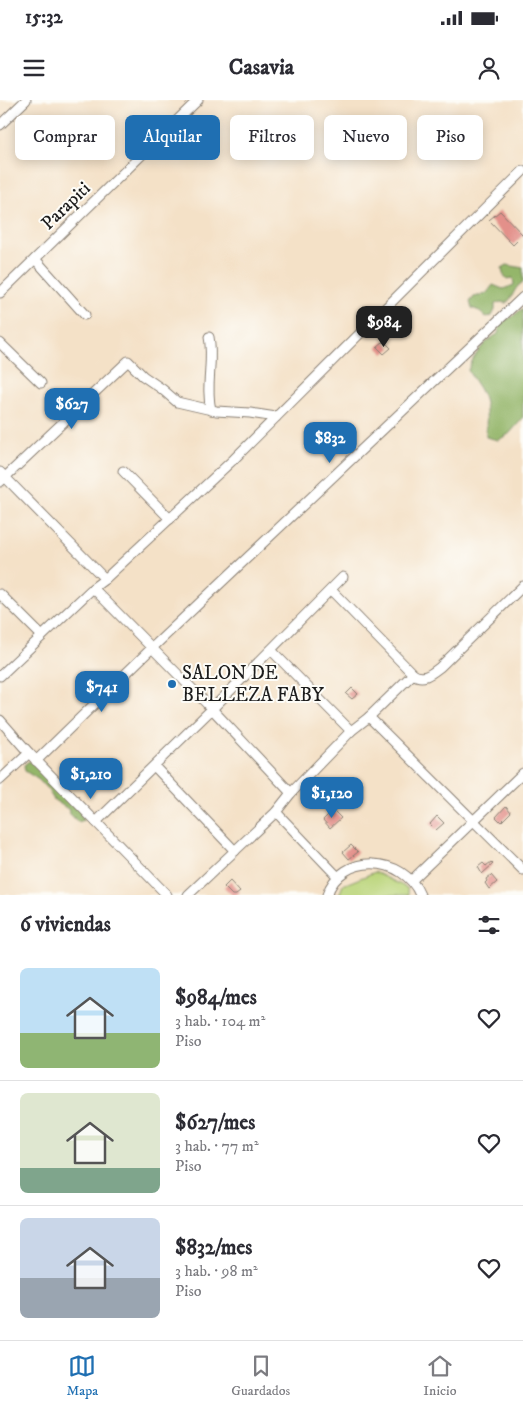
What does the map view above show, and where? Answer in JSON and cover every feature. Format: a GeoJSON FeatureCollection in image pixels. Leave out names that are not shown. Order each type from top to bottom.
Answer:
{"type":"FeatureCollection","features":[{"type":"Feature","properties":{"kind":"street"},"geometry":{"type":"LineString","coordinates":[[0,125],[26,100]]}},
{"type":"Feature","properties":{"kind":"street","name":"Parapiti"},"geometry":{"type":"LineString","coordinates":[[0,293],[198,100]]}},
{"type":"Feature","properties":{"kind":"street"},"geometry":{"type":"LineString","coordinates":[[0,676],[234,459],[521,176]]}},
{"type":"Feature","properties":{"kind":"street"},"geometry":{"type":"LineString","coordinates":[[35,259],[86,315]]}},
{"type":"Feature","properties":{"kind":"street"},"geometry":{"type":"LineString","coordinates":[[36,760],[523,296]]}},
{"type":"Feature","properties":{"kind":"street"},"geometry":{"type":"LineString","coordinates":[[209,337],[212,350],[208,400],[211,410]]}},
{"type":"Feature","properties":{"kind":"street"},"geometry":{"type":"LineString","coordinates":[[0,343],[41,383]]}},
{"type":"Feature","properties":{"kind":"street"},"geometry":{"type":"LineString","coordinates":[[104,579],[2,477],[128,362],[177,402],[211,410],[276,418]]}},
{"type":"Feature","properties":{"kind":"street"},"geometry":{"type":"LineString","coordinates":[[123,471],[170,519]]}},
{"type":"Feature","properties":{"kind":"street"},"geometry":{"type":"LineString","coordinates":[[96,822],[343,577]]}},
{"type":"Feature","properties":{"kind":"street"},"geometry":{"type":"LineString","coordinates":[[330,590],[413,674],[417,677],[423,677],[440,667],[523,586]]}},
{"type":"Feature","properties":{"kind":"street"},"geometry":{"type":"LineString","coordinates":[[93,588],[212,709],[291,793]]}},
{"type":"Feature","properties":{"kind":"street"},"geometry":{"type":"LineString","coordinates":[[0,594],[42,636]]}},
{"type":"Feature","properties":{"kind":"street"},"geometry":{"type":"LineString","coordinates":[[271,650],[351,731]]}},
{"type":"Feature","properties":{"kind":"street"},"geometry":{"type":"LineString","coordinates":[[188,895],[276,812],[291,793],[351,731],[413,674]]}},
{"type":"Feature","properties":{"kind":"street"},"geometry":{"type":"LineString","coordinates":[[368,717],[523,870]]}},
{"type":"Feature","properties":{"kind":"street"},"geometry":{"type":"LineString","coordinates":[[0,720],[29,754],[167,895]]}},
{"type":"Feature","properties":{"kind":"street"},"geometry":{"type":"LineString","coordinates":[[0,780],[29,754]]}},
{"type":"Feature","properties":{"kind":"street"},"geometry":{"type":"LineString","coordinates":[[154,766],[235,851]]}},
{"type":"Feature","properties":{"kind":"street"},"geometry":{"type":"LineString","coordinates":[[412,880],[523,773]]}},
{"type":"Feature","properties":{"kind":"street"},"geometry":{"type":"LineString","coordinates":[[276,812],[338,877]]}},
{"type":"Feature","properties":{"kind":"street"},"geometry":{"type":"LineString","coordinates":[[327,895],[328,890],[338,877],[351,868],[367,864],[384,864],[399,870],[412,880],[420,895]]}},
{"type":"Feature","properties":{"kind":"green space"},"geometry":{"type":"Polygon","coordinates":[[[507,265],[523,268],[523,282],[509,301],[495,304],[492,316],[486,317],[472,308],[470,302],[474,297],[486,294],[493,285],[503,289],[514,285],[513,278],[507,279],[503,274],[502,268],[507,265]]]}},
{"type":"Feature","properties":{"kind":"green space"},"geometry":{"type":"Polygon","coordinates":[[[523,308],[523,418],[509,434],[498,440],[486,437],[484,399],[468,370],[480,349],[488,340],[498,334],[500,322],[512,317],[523,308]]]}},
{"type":"Feature","properties":{"kind":"green space"},"geometry":{"type":"Polygon","coordinates":[[[29,761],[43,773],[70,804],[78,808],[84,820],[78,822],[68,809],[54,800],[39,780],[25,771],[24,765],[29,761]]]}},
{"type":"Feature","properties":{"kind":"green space"},"geometry":{"type":"Polygon","coordinates":[[[375,872],[407,888],[409,895],[339,895],[343,885],[375,872]]]}},
{"type":"Feature","properties":{"kind":"building"},"geometry":{"type":"Polygon","coordinates":[[[500,211],[523,235],[513,245],[489,220],[500,211]]]}},
{"type":"Feature","properties":{"kind":"building"},"geometry":{"type":"Polygon","coordinates":[[[384,341],[391,348],[384,354],[377,347],[384,341]]]}},
{"type":"Feature","properties":{"kind":"building"},"geometry":{"type":"Polygon","coordinates":[[[352,688],[358,694],[352,699],[346,694],[352,688]]]}},
{"type":"Feature","properties":{"kind":"building"},"geometry":{"type":"Polygon","coordinates":[[[506,806],[511,812],[501,822],[496,817],[506,806]]]}},
{"type":"Feature","properties":{"kind":"building"},"geometry":{"type":"Polygon","coordinates":[[[333,810],[341,818],[330,828],[323,820],[333,810]]]}},
{"type":"Feature","properties":{"kind":"building"},"geometry":{"type":"Polygon","coordinates":[[[437,816],[444,823],[436,830],[430,824],[437,816]]]}},
{"type":"Feature","properties":{"kind":"building"},"geometry":{"type":"Polygon","coordinates":[[[351,845],[358,852],[349,859],[343,852],[351,845]]]}},
{"type":"Feature","properties":{"kind":"building"},"geometry":{"type":"Polygon","coordinates":[[[491,862],[493,864],[482,874],[478,867],[483,863],[486,866],[491,862]]]}},
{"type":"Feature","properties":{"kind":"building"},"geometry":{"type":"Polygon","coordinates":[[[491,875],[497,882],[489,889],[485,883],[486,879],[491,875]]]}},
{"type":"Feature","properties":{"kind":"building"},"geometry":{"type":"Polygon","coordinates":[[[230,881],[240,892],[236,895],[232,895],[224,887],[230,881]]]}},
{"type":"Feature","properties":{"kind":"place","name":"SALON DE BELLEZA FABY"},"geometry":{"type":"Point","coordinates":[172,684]}}]}
